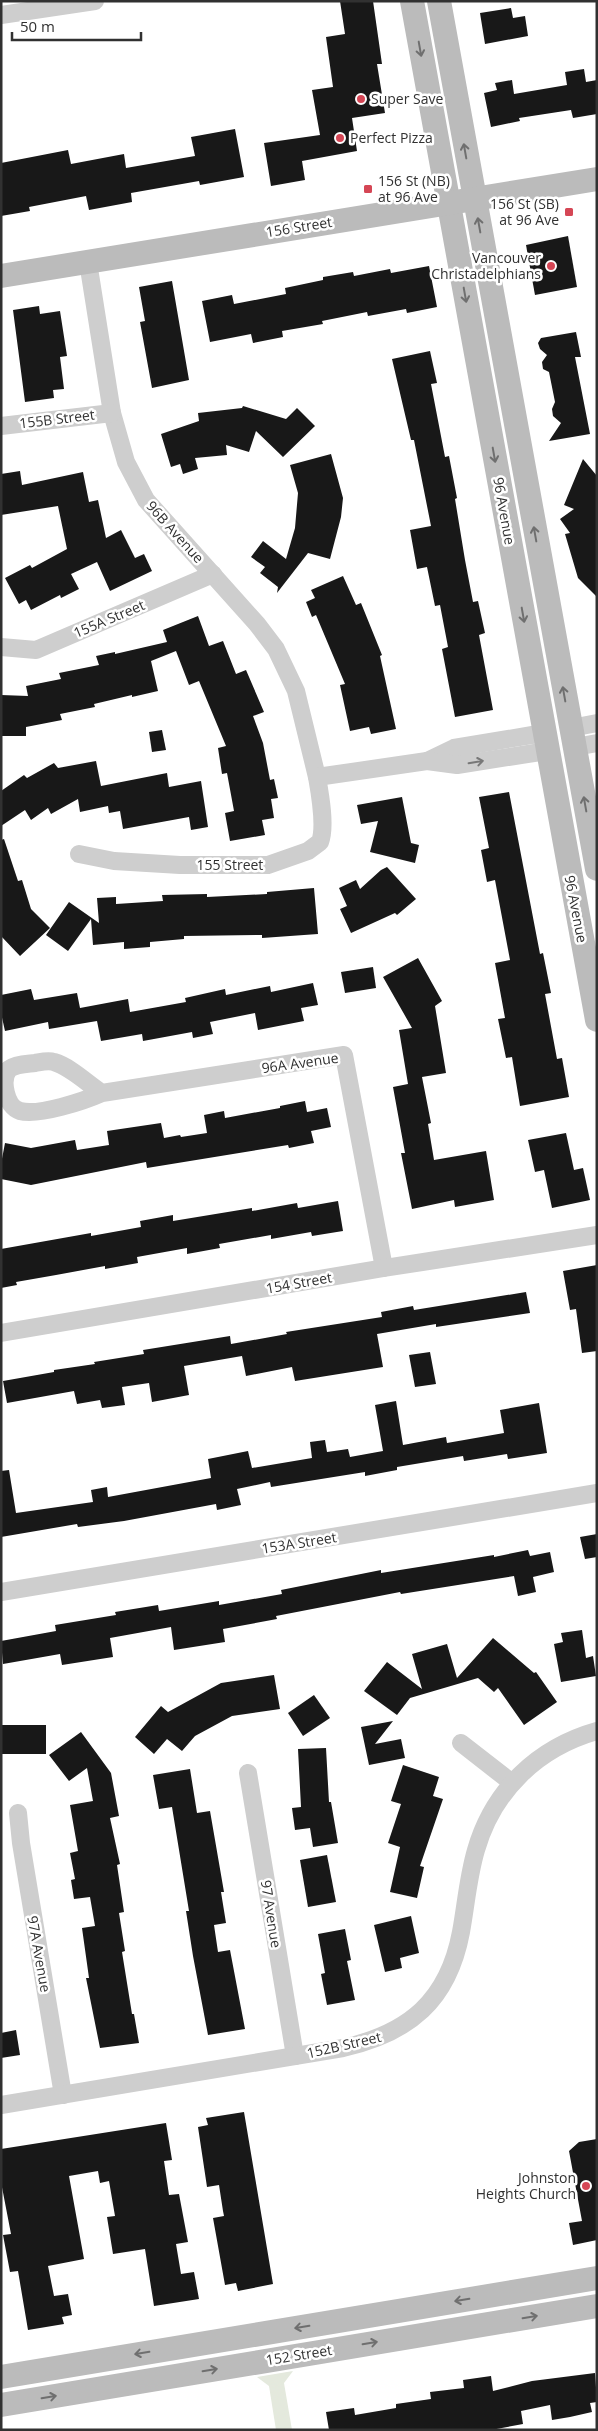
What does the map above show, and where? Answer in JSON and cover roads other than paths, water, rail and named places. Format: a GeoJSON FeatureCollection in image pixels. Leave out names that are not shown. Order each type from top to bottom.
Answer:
{"type":"FeatureCollection","features":[{"type":"Feature","properties":{"kind":"main road","name":"96 Avenue"},"geometry":{"type":"LineString","coordinates":[[412,1],[545,742],[597,1020]]}},
{"type":"Feature","properties":{"kind":"main road","name":"96 Avenue"},"geometry":{"type":"LineString","coordinates":[[439,1],[474,198],[580,744],[597,869]]}},
{"type":"Feature","properties":{"kind":"main road","name":"156 Street"},"geometry":{"type":"LineString","coordinates":[[1,276],[597,178]]}},
{"type":"Feature","properties":{"kind":"main road"},"geometry":{"type":"LineString","coordinates":[[545,742],[580,744]]}},
{"type":"Feature","properties":{"kind":"main road","name":"152 Street"},"geometry":{"type":"LineString","coordinates":[[1,2377],[597,2278]]}},
{"type":"Feature","properties":{"kind":"main road","name":"152 Street"},"geometry":{"type":"LineString","coordinates":[[1,2405],[597,2306]]}},
{"type":"Feature","properties":{"kind":"street"},"geometry":{"type":"LineString","coordinates":[[1,15],[95,1]]}},
{"type":"Feature","properties":{"kind":"street","name":"96B Avenue"},"geometry":{"type":"LineString","coordinates":[[88,262],[112,413],[123,456],[138,488],[155,511],[214,574],[267,636],[283,661],[296,692],[317,777]]}},
{"type":"Feature","properties":{"kind":"street","name":"155B Street"},"geometry":{"type":"LineString","coordinates":[[1,426],[112,413]]}},
{"type":"Feature","properties":{"kind":"street","name":"155A Street"},"geometry":{"type":"LineString","coordinates":[[1,647],[36,650],[214,574]]}},
{"type":"Feature","properties":{"kind":"street"},"geometry":{"type":"LineString","coordinates":[[580,744],[597,723]]}},
{"type":"Feature","properties":{"kind":"street"},"geometry":{"type":"LineString","coordinates":[[317,777],[427,762],[454,748],[545,742]]}},
{"type":"Feature","properties":{"kind":"street","name":"155 Street"},"geometry":{"type":"LineString","coordinates":[[79,854],[114,861],[180,865],[268,865],[281,862],[314,848],[321,839],[320,795],[317,777]]}},
{"type":"Feature","properties":{"kind":"street","name":"96A Avenue"},"geometry":{"type":"LineString","coordinates":[[102,1094],[60,1065],[49,1061],[14,1066],[6,1073],[4,1078],[4,1091],[8,1100],[14,1108],[24,1112],[74,1105],[102,1094],[344,1055],[384,1268]]}},
{"type":"Feature","properties":{"kind":"street","name":"154 Street"},"geometry":{"type":"LineString","coordinates":[[1,1333],[384,1268],[597,1235]]}},
{"type":"Feature","properties":{"kind":"street","name":"153A Street"},"geometry":{"type":"LineString","coordinates":[[1,1592],[597,1493]]}},
{"type":"Feature","properties":{"kind":"street","name":"152B Street"},"geometry":{"type":"LineString","coordinates":[[1,2105],[295,2056],[378,2039],[408,2022],[429,2004],[445,1980],[456,1951],[480,1838],[493,1810],[511,1782],[538,1758],[552,1750],[597,1732]]}},
{"type":"Feature","properties":{"kind":"street"},"geometry":{"type":"LineString","coordinates":[[461,1743],[511,1782]]}},
{"type":"Feature","properties":{"kind":"street","name":"97 Avenue"},"geometry":{"type":"LineString","coordinates":[[248,1773],[295,2056]]}},
{"type":"Feature","properties":{"kind":"street","name":"97A Avenue"},"geometry":{"type":"LineString","coordinates":[[18,1812],[22,1853],[63,2095]]}},
{"type":"Feature","properties":{"kind":"place","name":"Super Save"},"geometry":{"type":"Point","coordinates":[361,99]}},
{"type":"Feature","properties":{"kind":"place","name":"Perfect Pizza"},"geometry":{"type":"Point","coordinates":[340,138]}},
{"type":"Feature","properties":{"kind":"place","name":"156 St (NB) at 96 Ave"},"geometry":{"type":"Point","coordinates":[368,189]}},
{"type":"Feature","properties":{"kind":"place","name":"156 St (SB) at 96 Ave"},"geometry":{"type":"Point","coordinates":[569,212]}},
{"type":"Feature","properties":{"kind":"place","name":"Vancouver Christadelphians"},"geometry":{"type":"Point","coordinates":[551,266]}},
{"type":"Feature","properties":{"kind":"place","name":"Johnston Heights Church"},"geometry":{"type":"Point","coordinates":[586,2186]}}]}
